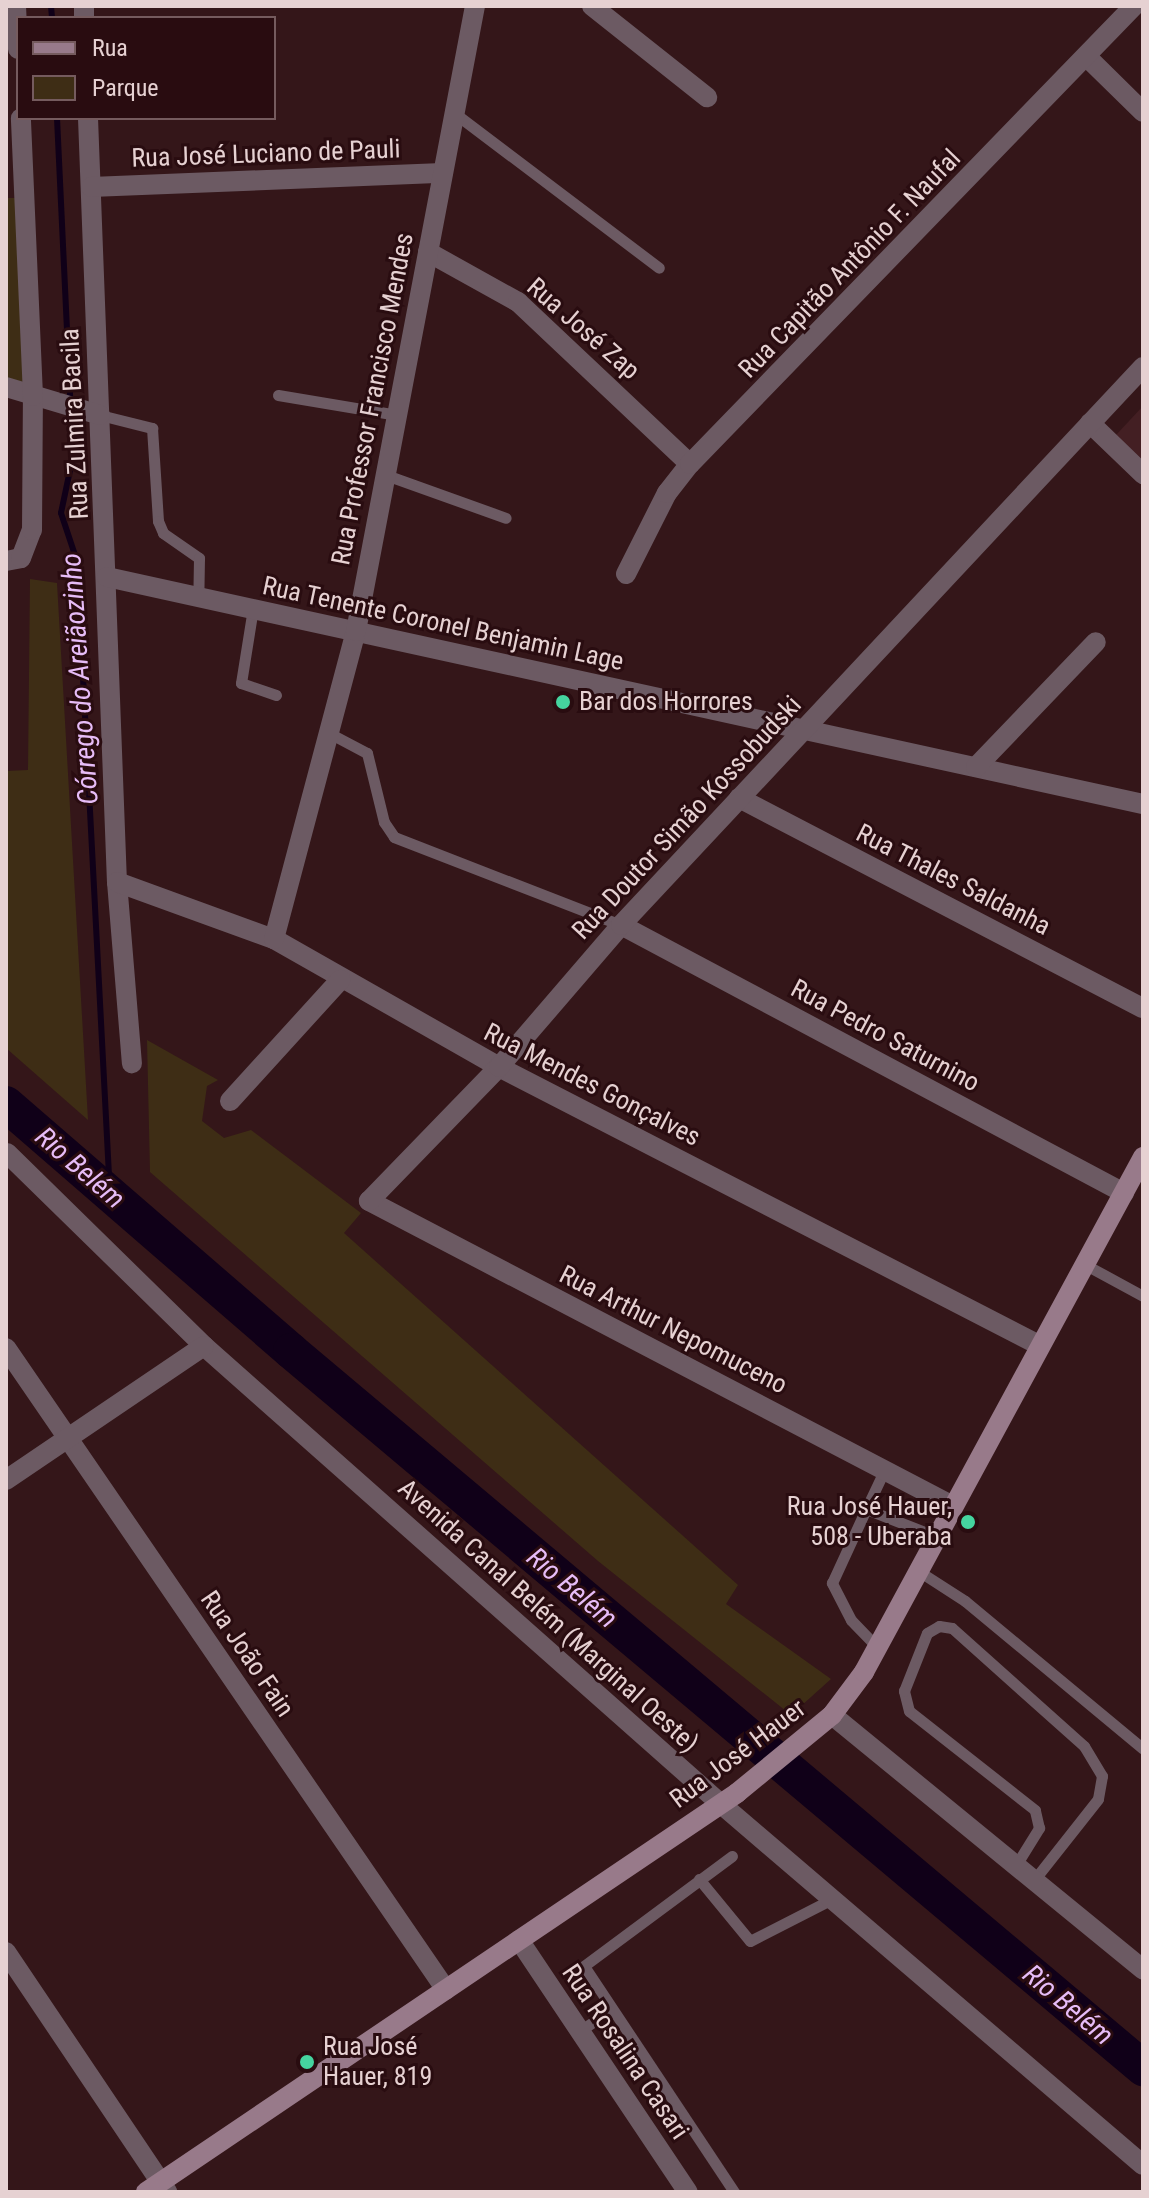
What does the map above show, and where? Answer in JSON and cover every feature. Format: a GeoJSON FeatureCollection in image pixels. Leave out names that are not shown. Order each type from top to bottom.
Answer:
{"type":"FeatureCollection","features":[{"type":"Feature","properties":{"kind":"main road","name":"Rua José Hauer"},"geometry":{"type":"LineString","coordinates":[[158,2189],[729,1799],[826,1721],[877,1647],[1143,1157]]}},
{"type":"Feature","properties":{"kind":"street","name":"Rua Professor Francisco Mendes"},"geometry":{"type":"LineString","coordinates":[[274,939],[356,631],[452,112],[475,6]]}},
{"type":"Feature","properties":{"kind":"street"},"geometry":{"type":"LineString","coordinates":[[592,6],[707,97]]}},
{"type":"Feature","properties":{"kind":"street","name":"Rua Capitão Antônio F. Naufal"},"geometry":{"type":"LineString","coordinates":[[626,574],[667,493],[690,464],[1088,58],[1134,6]]}},
{"type":"Feature","properties":{"kind":"street"},"geometry":{"type":"LineString","coordinates":[[1088,58],[1143,112]]}},
{"type":"Feature","properties":{"kind":"street","name":"Rua Zulmira Bacila"},"geometry":{"type":"LineString","coordinates":[[14,559],[32,530],[33,396],[21,120]]}},
{"type":"Feature","properties":{"kind":"street","name":"Rua Zulmira Bacila"},"geometry":{"type":"LineString","coordinates":[[88,120],[117,882],[132,1063]]}},
{"type":"Feature","properties":{"kind":"street","name":"Rua José Luciano de Pauli"},"geometry":{"type":"LineString","coordinates":[[91,187],[443,173]]}},
{"type":"Feature","properties":{"kind":"street","name":"Rua José Zap"},"geometry":{"type":"LineString","coordinates":[[428,252],[518,302],[690,464]]}},
{"type":"Feature","properties":{"kind":"street","name":"Rua Doutor Simão Kossobudski"},"geometry":{"type":"LineString","coordinates":[[369,1201],[499,1067],[621,925],[1143,367]]}},
{"type":"Feature","properties":{"kind":"street"},"geometry":{"type":"LineString","coordinates":[[6,387],[100,415]]}},
{"type":"Feature","properties":{"kind":"street"},"geometry":{"type":"LineString","coordinates":[[1090,423],[1143,474]]}},
{"type":"Feature","properties":{"kind":"street","name":"Rua Tenente Coronel Benjamin Lage"},"geometry":{"type":"LineString","coordinates":[[107,577],[1143,804]]}},
{"type":"Feature","properties":{"kind":"street"},"geometry":{"type":"LineString","coordinates":[[976,767],[1096,642]]}},
{"type":"Feature","properties":{"kind":"street","name":"Rua Thales Saldanha"},"geometry":{"type":"LineString","coordinates":[[739,798],[1143,1008]]}},
{"type":"Feature","properties":{"kind":"street","name":"Rua Mendes Gonçalves"},"geometry":{"type":"LineString","coordinates":[[117,882],[274,939],[340,980],[499,1067],[1039,1345]]}},
{"type":"Feature","properties":{"kind":"street","name":"Rua Pedro Saturnino"},"geometry":{"type":"LineString","coordinates":[[621,925],[1124,1193]]}},
{"type":"Feature","properties":{"kind":"street"},"geometry":{"type":"LineString","coordinates":[[230,1101],[340,980]]}},
{"type":"Feature","properties":{"kind":"street","name":"Avenida Canal Belém (Marginal Oeste)"},"geometry":{"type":"LineString","coordinates":[[7,1153],[204,1346],[729,1799],[832,1899],[1143,2165]]}},
{"type":"Feature","properties":{"kind":"street","name":"Rua Arthur Nepomuceno"},"geometry":{"type":"LineString","coordinates":[[369,1201],[953,1506]]}},
{"type":"Feature","properties":{"kind":"street"},"geometry":{"type":"LineString","coordinates":[[6,1480],[204,1346]]}},
{"type":"Feature","properties":{"kind":"street","name":"Rua João Fain"},"geometry":{"type":"LineString","coordinates":[[6,1348],[446,1990]]}},
{"type":"Feature","properties":{"kind":"street"},"geometry":{"type":"LineString","coordinates":[[826,1721],[1016,1865],[1143,1970]]}},
{"type":"Feature","properties":{"kind":"street","name":"Rua Rosalina Casari"},"geometry":{"type":"LineString","coordinates":[[519,1940],[688,2192]]}},
{"type":"Feature","properties":{"kind":"street"},"geometry":{"type":"LineString","coordinates":[[6,1952],[158,2189]]}},
{"type":"Feature","properties":{"kind":"lane"},"geometry":{"type":"LineString","coordinates":[[452,112],[659,268]]}},
{"type":"Feature","properties":{"kind":"lane"},"geometry":{"type":"LineString","coordinates":[[278,395],[397,415]]}},
{"type":"Feature","properties":{"kind":"lane"},"geometry":{"type":"LineString","coordinates":[[100,415],[152,428],[158,521],[163,533],[199,558],[198,597]]}},
{"type":"Feature","properties":{"kind":"lane"},"geometry":{"type":"LineString","coordinates":[[386,475],[506,518]]}},
{"type":"Feature","properties":{"kind":"lane"},"geometry":{"type":"LineString","coordinates":[[253,608],[241,683],[276,695]]}},
{"type":"Feature","properties":{"kind":"lane"},"geometry":{"type":"LineString","coordinates":[[329,733],[367,753],[384,822],[394,837],[621,925]]}},
{"type":"Feature","properties":{"kind":"lane"},"geometry":{"type":"LineString","coordinates":[[1084,1264],[1143,1296]]}},
{"type":"Feature","properties":{"kind":"lane"},"geometry":{"type":"LineString","coordinates":[[877,1647],[851,1620],[832,1583],[885,1469]]}},
{"type":"Feature","properties":{"kind":"lane"},"geometry":{"type":"LineString","coordinates":[[866,1509],[935,1536]]}},
{"type":"Feature","properties":{"kind":"lane"},"geometry":{"type":"LineString","coordinates":[[917,1570],[965,1601],[1143,1749]]}},
{"type":"Feature","properties":{"kind":"lane"},"geometry":{"type":"LineString","coordinates":[[1016,1865],[1039,1828],[1035,1810],[909,1711],[904,1691],[927,1633],[939,1626],[952,1628],[1084,1746],[1102,1776],[1098,1799],[1034,1880]]}},
{"type":"Feature","properties":{"kind":"lane"},"geometry":{"type":"LineString","coordinates":[[732,1856],[586,1960],[585,1973],[734,2192]]}},
{"type":"Feature","properties":{"kind":"lane"},"geometry":{"type":"LineString","coordinates":[[699,1879],[750,1941],[832,1899]]}},
{"type":"Feature","properties":{"kind":"lane"},"geometry":{"type":"LineString","coordinates":[[580,2031],[609,2011]]}},
{"type":"Feature","properties":{"kind":"shaded area"},"geometry":{"type":"Polygon","coordinates":[[[1143,406],[1143,460],[1116,435],[1143,406]]]}},
{"type":"Feature","properties":{"kind":"green space"},"geometry":{"type":"Polygon","coordinates":[[[6,198],[16,198],[25,387],[6,381],[6,198]]]}},
{"type":"Feature","properties":{"kind":"green space"},"geometry":{"type":"Polygon","coordinates":[[[30,579],[57,583],[88,1120],[6,1048],[6,771],[28,770],[30,579]]]}},
{"type":"Feature","properties":{"kind":"green space"},"geometry":{"type":"Polygon","coordinates":[[[147,1040],[218,1080],[207,1086],[202,1121],[224,1138],[251,1130],[361,1213],[344,1233],[738,1585],[726,1604],[831,1679],[791,1715],[598,1561],[150,1172],[147,1040]]]}},
{"type":"Feature","properties":{"kind":"waterway","name":"Córrego do Areiãozinho"},"geometry":{"type":"LineString","coordinates":[[51,6],[52,16]]}},
{"type":"Feature","properties":{"kind":"waterway","name":"Córrego do Areiãozinho"},"geometry":{"type":"LineString","coordinates":[[57,120],[73,456],[61,513],[77,561],[110,1194]]}},
{"type":"Feature","properties":{"kind":"waterway","name":"Rio Belém"},"geometry":{"type":"LineString","coordinates":[[6,1104],[291,1351],[1143,2068]]}},
{"type":"Feature","properties":{"kind":"place","name":"Bar dos Horrores"},"geometry":{"type":"Point","coordinates":[563,702]}},
{"type":"Feature","properties":{"kind":"place","name":"Rua José Hauer, 508 - Uberaba"},"geometry":{"type":"Point","coordinates":[968,1522]}},
{"type":"Feature","properties":{"kind":"place","name":"Rua José Hauer, 819"},"geometry":{"type":"Point","coordinates":[307,2062]}}]}
